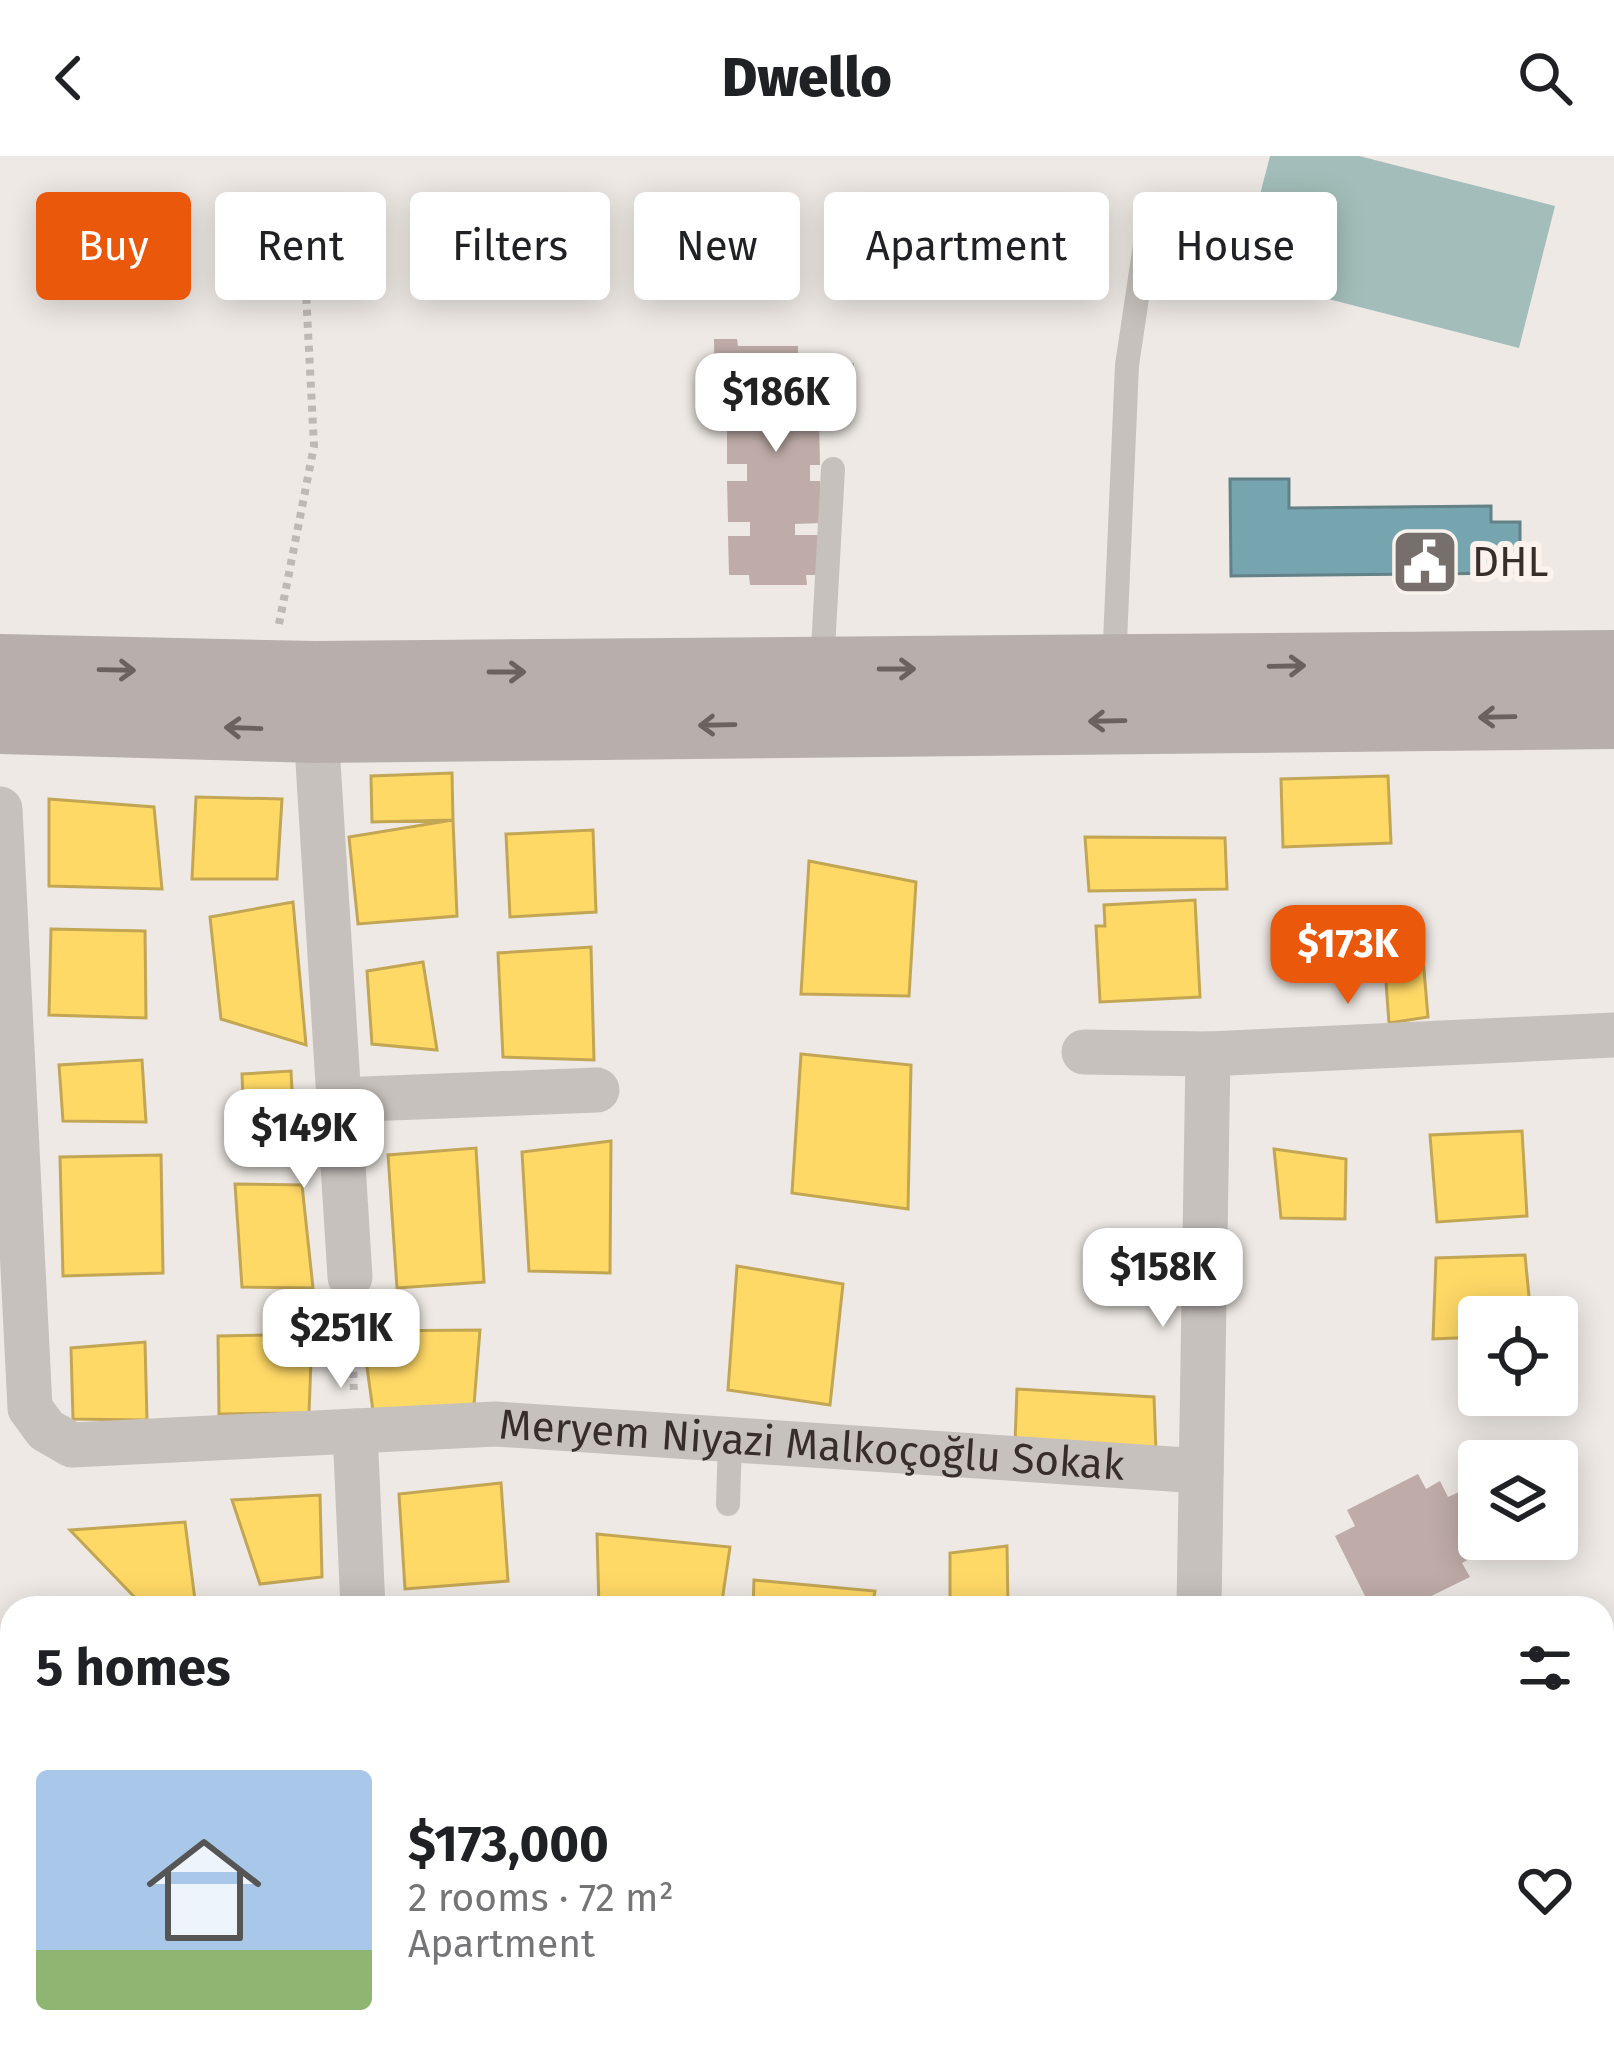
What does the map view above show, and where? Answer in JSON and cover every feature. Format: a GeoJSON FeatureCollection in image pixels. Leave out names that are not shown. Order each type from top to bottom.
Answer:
{"type":"FeatureCollection","features":[{"type":"Feature","properties":{"kind":"main road"},"geometry":{"type":"LineString","coordinates":[[0,667],[270,673],[1614,663]]}},
{"type":"Feature","properties":{"kind":"main road"},"geometry":{"type":"LineString","coordinates":[[0,721],[316,730],[1614,716]]}},
{"type":"Feature","properties":{"kind":"street"},"geometry":{"type":"LineString","coordinates":[[316,730],[350,1276]]}},
{"type":"Feature","properties":{"kind":"street","name":"Meryem Niyazi Malkoçoğlu Sokak"},"geometry":{"type":"LineString","coordinates":[[0,809],[30,1408],[46,1430],[72,1445],[496,1424],[1201,1471]]}},
{"type":"Feature","properties":{"kind":"street"},"geometry":{"type":"LineString","coordinates":[[1084,1052],[1208,1054],[1614,1035]]}},
{"type":"Feature","properties":{"kind":"street"},"geometry":{"type":"LineString","coordinates":[[1199,1596],[1208,1054]]}},
{"type":"Feature","properties":{"kind":"street"},"geometry":{"type":"LineString","coordinates":[[339,1100],[597,1090]]}},
{"type":"Feature","properties":{"kind":"street"},"geometry":{"type":"LineString","coordinates":[[355,1431],[362,1596]]}},
{"type":"Feature","properties":{"kind":"lane"},"geometry":{"type":"LineString","coordinates":[[1114,668],[1127,365],[1137,300]]}},
{"type":"Feature","properties":{"kind":"lane"},"geometry":{"type":"LineString","coordinates":[[822,670],[833,469]]}},
{"type":"Feature","properties":{"kind":"lane"},"geometry":{"type":"LineString","coordinates":[[728,1504],[730,1440]]}},
{"type":"Feature","properties":{"kind":"path"},"geometry":{"type":"LineString","coordinates":[[270,673],[314,446],[306,300]]}},
{"type":"Feature","properties":{"kind":"path"},"geometry":{"type":"LineString","coordinates":[[350,1276],[355,1431]]}},
{"type":"Feature","properties":{"kind":"water"},"geometry":{"type":"Polygon","coordinates":[[[1270,156],[1359,156],[1555,206],[1519,348],[1332,300],[1337,300],[1337,192],[1261,192],[1270,156]]]}},
{"type":"Feature","properties":{"kind":"building: Homes"},"geometry":{"type":"Polygon","coordinates":[[[452,773],[453,820],[372,822],[371,776],[452,773]]]}},
{"type":"Feature","properties":{"kind":"building: Homes"},"geometry":{"type":"Polygon","coordinates":[[[1388,776],[1391,843],[1283,847],[1281,779],[1388,776]]]}},
{"type":"Feature","properties":{"kind":"building: Homes"},"geometry":{"type":"Polygon","coordinates":[[[196,797],[282,799],[277,879],[192,879],[196,797]]]}},
{"type":"Feature","properties":{"kind":"building: Homes"},"geometry":{"type":"Polygon","coordinates":[[[49,799],[154,807],[162,889],[49,886],[49,799]]]}},
{"type":"Feature","properties":{"kind":"building: Homes"},"geometry":{"type":"Polygon","coordinates":[[[453,820],[457,916],[358,924],[349,837],[453,820]]]}},
{"type":"Feature","properties":{"kind":"building: Homes"},"geometry":{"type":"Polygon","coordinates":[[[593,830],[596,912],[510,917],[506,834],[593,830]]]}},
{"type":"Feature","properties":{"kind":"building: Homes"},"geometry":{"type":"Polygon","coordinates":[[[1085,837],[1225,838],[1227,889],[1089,891],[1085,837]]]}},
{"type":"Feature","properties":{"kind":"building: Homes"},"geometry":{"type":"Polygon","coordinates":[[[809,861],[916,882],[909,996],[801,994],[809,861]]]}},
{"type":"Feature","properties":{"kind":"building: Homes"},"geometry":{"type":"Polygon","coordinates":[[[1195,900],[1200,997],[1100,1002],[1096,926],[1105,926],[1104,905],[1195,900]]]}},
{"type":"Feature","properties":{"kind":"building: Homes"},"geometry":{"type":"Polygon","coordinates":[[[293,902],[306,1045],[221,1019],[210,917],[293,902]]]}},
{"type":"Feature","properties":{"kind":"building: Homes"},"geometry":{"type":"Polygon","coordinates":[[[1420,923],[1428,1017],[1389,1023],[1382,928],[1420,923]]]}},
{"type":"Feature","properties":{"kind":"building: Homes"},"geometry":{"type":"Polygon","coordinates":[[[51,929],[145,931],[146,1018],[49,1015],[51,929]]]}},
{"type":"Feature","properties":{"kind":"building: Homes"},"geometry":{"type":"Polygon","coordinates":[[[591,947],[594,1060],[503,1057],[498,953],[591,947]]]}},
{"type":"Feature","properties":{"kind":"building: Homes"},"geometry":{"type":"Polygon","coordinates":[[[423,962],[437,1050],[372,1044],[367,971],[423,962]]]}},
{"type":"Feature","properties":{"kind":"building: Homes"},"geometry":{"type":"Polygon","coordinates":[[[801,1054],[911,1065],[908,1209],[792,1193],[801,1054]]]}},
{"type":"Feature","properties":{"kind":"building: Homes"},"geometry":{"type":"Polygon","coordinates":[[[142,1060],[146,1122],[63,1121],[59,1065],[142,1060]]]}},
{"type":"Feature","properties":{"kind":"building: Homes"},"geometry":{"type":"Polygon","coordinates":[[[291,1071],[295,1148],[245,1150],[242,1074],[291,1071]]]}},
{"type":"Feature","properties":{"kind":"building: Homes"},"geometry":{"type":"Polygon","coordinates":[[[1522,1131],[1527,1216],[1437,1222],[1430,1135],[1522,1131]]]}},
{"type":"Feature","properties":{"kind":"building: Homes"},"geometry":{"type":"Polygon","coordinates":[[[611,1141],[610,1273],[529,1271],[522,1152],[611,1141]]]}},
{"type":"Feature","properties":{"kind":"building: Homes"},"geometry":{"type":"Polygon","coordinates":[[[476,1148],[484,1282],[397,1288],[388,1155],[476,1148]]]}},
{"type":"Feature","properties":{"kind":"building: Homes"},"geometry":{"type":"Polygon","coordinates":[[[1274,1149],[1346,1159],[1345,1219],[1281,1218],[1274,1149]]]}},
{"type":"Feature","properties":{"kind":"building: Homes"},"geometry":{"type":"Polygon","coordinates":[[[161,1155],[163,1273],[63,1276],[60,1157],[161,1155]]]}},
{"type":"Feature","properties":{"kind":"building: Homes"},"geometry":{"type":"Polygon","coordinates":[[[235,1184],[302,1185],[313,1288],[242,1287],[235,1184]]]}},
{"type":"Feature","properties":{"kind":"building: Homes"},"geometry":{"type":"Polygon","coordinates":[[[1525,1255],[1529,1296],[1458,1296],[1458,1338],[1433,1339],[1436,1258],[1525,1255]]]}},
{"type":"Feature","properties":{"kind":"building: Homes"},"geometry":{"type":"Polygon","coordinates":[[[737,1266],[843,1284],[830,1405],[728,1390],[737,1266]]]}},
{"type":"Feature","properties":{"kind":"building: Homes"},"geometry":{"type":"Polygon","coordinates":[[[480,1330],[473,1417],[374,1418],[362,1331],[480,1330]]]}},
{"type":"Feature","properties":{"kind":"building: Homes"},"geometry":{"type":"Polygon","coordinates":[[[312,1334],[309,1413],[219,1414],[218,1336],[312,1334]]]}},
{"type":"Feature","properties":{"kind":"building: Homes"},"geometry":{"type":"Polygon","coordinates":[[[145,1342],[147,1420],[73,1419],[71,1348],[145,1342]]]}},
{"type":"Feature","properties":{"kind":"building: Homes"},"geometry":{"type":"Polygon","coordinates":[[[1017,1389],[1154,1397],[1156,1452],[1015,1443],[1017,1389]]]}},
{"type":"Feature","properties":{"kind":"building: Homes"},"geometry":{"type":"Polygon","coordinates":[[[501,1483],[508,1581],[405,1589],[399,1494],[501,1483]]]}},
{"type":"Feature","properties":{"kind":"building: Homes"},"geometry":{"type":"Polygon","coordinates":[[[320,1495],[322,1577],[260,1584],[232,1500],[320,1495]]]}},
{"type":"Feature","properties":{"kind":"building: Homes"},"geometry":{"type":"Polygon","coordinates":[[[185,1522],[194,1596],[133,1596],[70,1530],[185,1522]]]}},
{"type":"Feature","properties":{"kind":"building: Homes"},"geometry":{"type":"Polygon","coordinates":[[[597,1534],[730,1547],[723,1596],[599,1596],[597,1534]]]}},
{"type":"Feature","properties":{"kind":"building: Homes"},"geometry":{"type":"Polygon","coordinates":[[[1007,1546],[1008,1596],[950,1596],[950,1553],[1007,1546]]]}},
{"type":"Feature","properties":{"kind":"building: Homes"},"geometry":{"type":"Polygon","coordinates":[[[754,1580],[875,1591],[874,1596],[753,1596],[754,1580]]]}},
{"type":"Feature","properties":{"kind":"building: Public"},"geometry":{"type":"Polygon","coordinates":[[[1230,479],[1289,479],[1289,508],[1491,506],[1491,522],[1520,522],[1520,573],[1231,576],[1230,479]]]}},
{"type":"Feature","properties":{"kind":"building: Other"},"geometry":{"type":"Polygon","coordinates":[[[714,339],[737,339],[738,346],[798,346],[798,355],[812,355],[812,364],[854,363],[854,408],[804,409],[804,419],[819,419],[820,465],[810,465],[810,481],[820,481],[821,523],[795,524],[795,535],[821,535],[822,575],[806,575],[807,585],[750,585],[749,575],[729,575],[728,536],[750,536],[750,522],[728,522],[727,481],[747,481],[747,464],[727,464],[727,420],[747,419],[747,410],[715,410],[714,339]]]}},
{"type":"Feature","properties":{"kind":"building: Other"},"geometry":{"type":"Polygon","coordinates":[[[1418,1474],[1426,1489],[1440,1481],[1448,1497],[1458,1493],[1458,1560],[1468,1560],[1462,1563],[1470,1577],[1431,1596],[1365,1596],[1335,1536],[1355,1526],[1347,1510],[1418,1474]]]}},
{"type":"Feature","properties":{"kind":"place","name":"DHL"},"geometry":{"type":"Point","coordinates":[1425,562]}}]}
